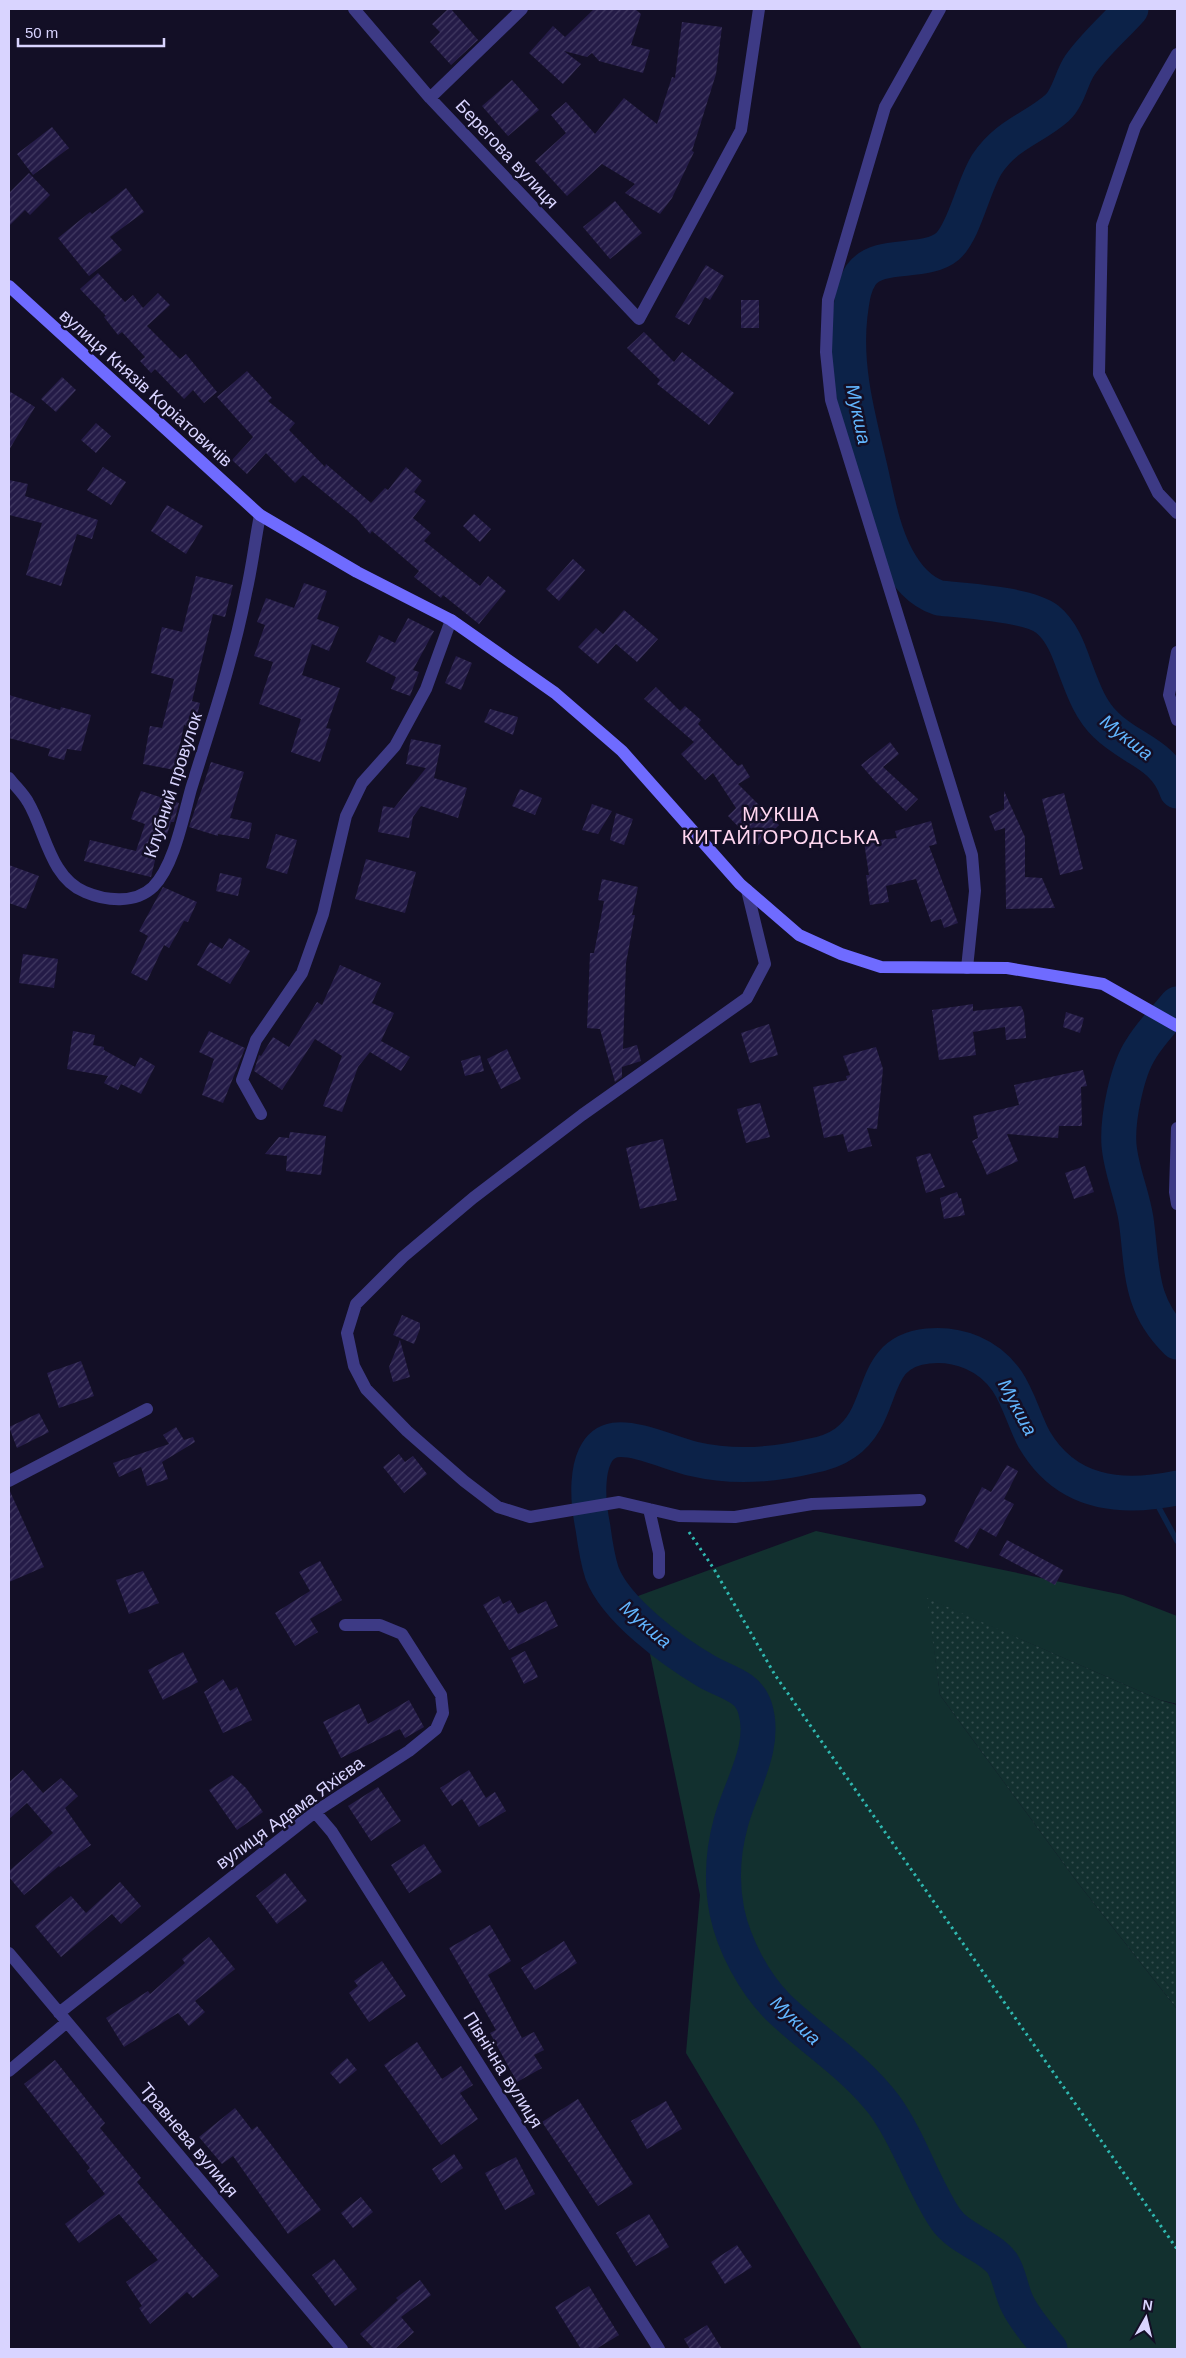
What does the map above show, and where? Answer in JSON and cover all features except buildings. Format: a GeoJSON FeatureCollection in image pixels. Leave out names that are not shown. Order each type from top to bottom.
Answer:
{"type":"FeatureCollection","features":[{"type":"Feature","properties":{"kind":"main road","name":"вулиця Князів Коріатовичів"},"geometry":{"type":"LineString","coordinates":[[9,286],[260,515],[357,572],[451,620],[555,693],[622,751],[747,890],[799,934],[841,954],[881,967],[1007,968],[1103,984],[1177,1026]]}},
{"type":"Feature","properties":{"kind":"street","name":"Берегова вулиця"},"geometry":{"type":"LineString","coordinates":[[354,9],[430,98],[639,319],[742,130],[759,9]]}},
{"type":"Feature","properties":{"kind":"street"},"geometry":{"type":"LineString","coordinates":[[430,98],[522,9]]}},
{"type":"Feature","properties":{"kind":"street"},"geometry":{"type":"LineString","coordinates":[[940,9],[893,92],[878,128],[828,300],[826,352],[831,400],[972,856],[975,891],[967,968]]}},
{"type":"Feature","properties":{"kind":"street"},"geometry":{"type":"LineString","coordinates":[[1177,54],[1135,127],[1102,225],[1099,374],[1158,493],[1177,513]]}},
{"type":"Feature","properties":{"kind":"street","name":"Клубний провулок"},"geometry":{"type":"LineString","coordinates":[[9,778],[28,801],[54,862],[71,883],[84,892],[110,899],[133,899],[152,887],[166,868],[176,840],[227,672],[246,594],[260,515]]}},
{"type":"Feature","properties":{"kind":"street"},"geometry":{"type":"LineString","coordinates":[[261,1114],[242,1080],[256,1040],[302,973],[323,914],[346,816],[362,783],[395,746],[426,689],[451,620]]}},
{"type":"Feature","properties":{"kind":"street"},"geometry":{"type":"LineString","coordinates":[[1177,652],[1170,695],[1177,720]]}},
{"type":"Feature","properties":{"kind":"street"},"geometry":{"type":"LineString","coordinates":[[747,890],[765,964],[748,998],[582,1115],[466,1204],[403,1258],[356,1304],[347,1333],[354,1366],[366,1389],[464,1481],[498,1507],[530,1517],[619,1502],[679,1516],[735,1517],[812,1504],[920,1500]]}},
{"type":"Feature","properties":{"kind":"street"},"geometry":{"type":"LineString","coordinates":[[1177,1128],[1175,1192],[1177,1204]]}},
{"type":"Feature","properties":{"kind":"street"},"geometry":{"type":"LineString","coordinates":[[9,1481],[147,1409]]}},
{"type":"Feature","properties":{"kind":"street"},"geometry":{"type":"LineString","coordinates":[[650,1509],[659,1554],[659,1573]]}},
{"type":"Feature","properties":{"kind":"street","name":"вулиця Адама Яхієва"},"geometry":{"type":"LineString","coordinates":[[9,2070],[63,2018],[315,1812],[409,1751],[436,1729],[443,1713],[441,1695],[402,1634],[380,1625],[346,1625]]}},
{"type":"Feature","properties":{"kind":"street","name":"Північна вулиця"},"geometry":{"type":"LineString","coordinates":[[315,1812],[332,1832],[659,2349]]}},
{"type":"Feature","properties":{"kind":"street","name":"Травнева вулиця"},"geometry":{"type":"LineString","coordinates":[[9,1953],[342,2349]]}},
{"type":"Feature","properties":{"kind":"path"},"geometry":{"type":"LineString","coordinates":[[679,1516],[714,1569],[775,1675],[1177,2249]]}},
{"type":"Feature","properties":{"kind":"green space"},"geometry":{"type":"Polygon","coordinates":[[[816,1531],[1123,1595],[1177,1616],[1177,1704],[1160,1700],[928,1599],[940,1695],[1078,1883],[1177,2009],[1177,2349],[862,2349],[686,2053],[700,1895],[638,1596],[816,1531]]]}},
{"type":"Feature","properties":{"kind":"green space"},"geometry":{"type":"Polygon","coordinates":[[[927,1598],[1160,1700],[1177,1705],[1177,2009],[1078,1883],[940,1695],[927,1598]]]}},
{"type":"Feature","properties":{"kind":"waterway","name":"Мукша"},"geometry":{"type":"LineString","coordinates":[[1131,9],[1098,43],[1080,65],[1061,104],[1003,146],[987,164],[959,230],[948,246],[938,252],[927,255],[879,263],[869,267],[861,275],[851,305],[849,354],[853,392],[881,514],[887,536],[905,571],[925,591],[939,598],[1011,607],[1038,614],[1047,619],[1057,629],[1064,642],[1091,706],[1100,719],[1126,741],[1146,753],[1164,768],[1177,791]]}},
{"type":"Feature","properties":{"kind":"waterway","name":"Мукша"},"geometry":{"type":"LineString","coordinates":[[1177,1004],[1149,1037],[1131,1069],[1121,1109],[1119,1134],[1122,1164],[1136,1219],[1144,1285],[1155,1314],[1164,1328],[1177,1342]]}},
{"type":"Feature","properties":{"kind":"waterway","name":"Мукша"},"geometry":{"type":"LineString","coordinates":[[1050,2349],[1021,2311],[1002,2263],[989,2251],[958,2232],[945,2218],[929,2191],[902,2133],[885,2106],[861,2078],[778,2007],[761,1987],[746,1963],[730,1925],[727,1912],[724,1867],[726,1844],[731,1822],[751,1766],[758,1737],[755,1708],[752,1700],[741,1689],[692,1663],[646,1628],[619,1601],[609,1587],[602,1573],[596,1550],[590,1506],[590,1476],[592,1463],[598,1450],[608,1442],[615,1440],[634,1441],[685,1457],[723,1464],[768,1463],[797,1459],[829,1451],[845,1443],[858,1430],[868,1416],[886,1371],[895,1359],[909,1351],[928,1346],[940,1346],[962,1349],[972,1353],[991,1364],[1000,1372],[1015,1395],[1034,1439],[1047,1457],[1062,1472],[1078,1482],[1096,1489],[1115,1492],[1156,1492],[1177,1488]]}},
{"type":"Feature","properties":{"kind":"waterway"},"geometry":{"type":"LineString","coordinates":[[1151,1493],[1177,1541]]}},
{"type":"Feature","properties":{"kind":"district","name":"МУКША КИТАЙГОРОДСЬКА"},"geometry":{"type":"Point","coordinates":[781,826]}}]}
